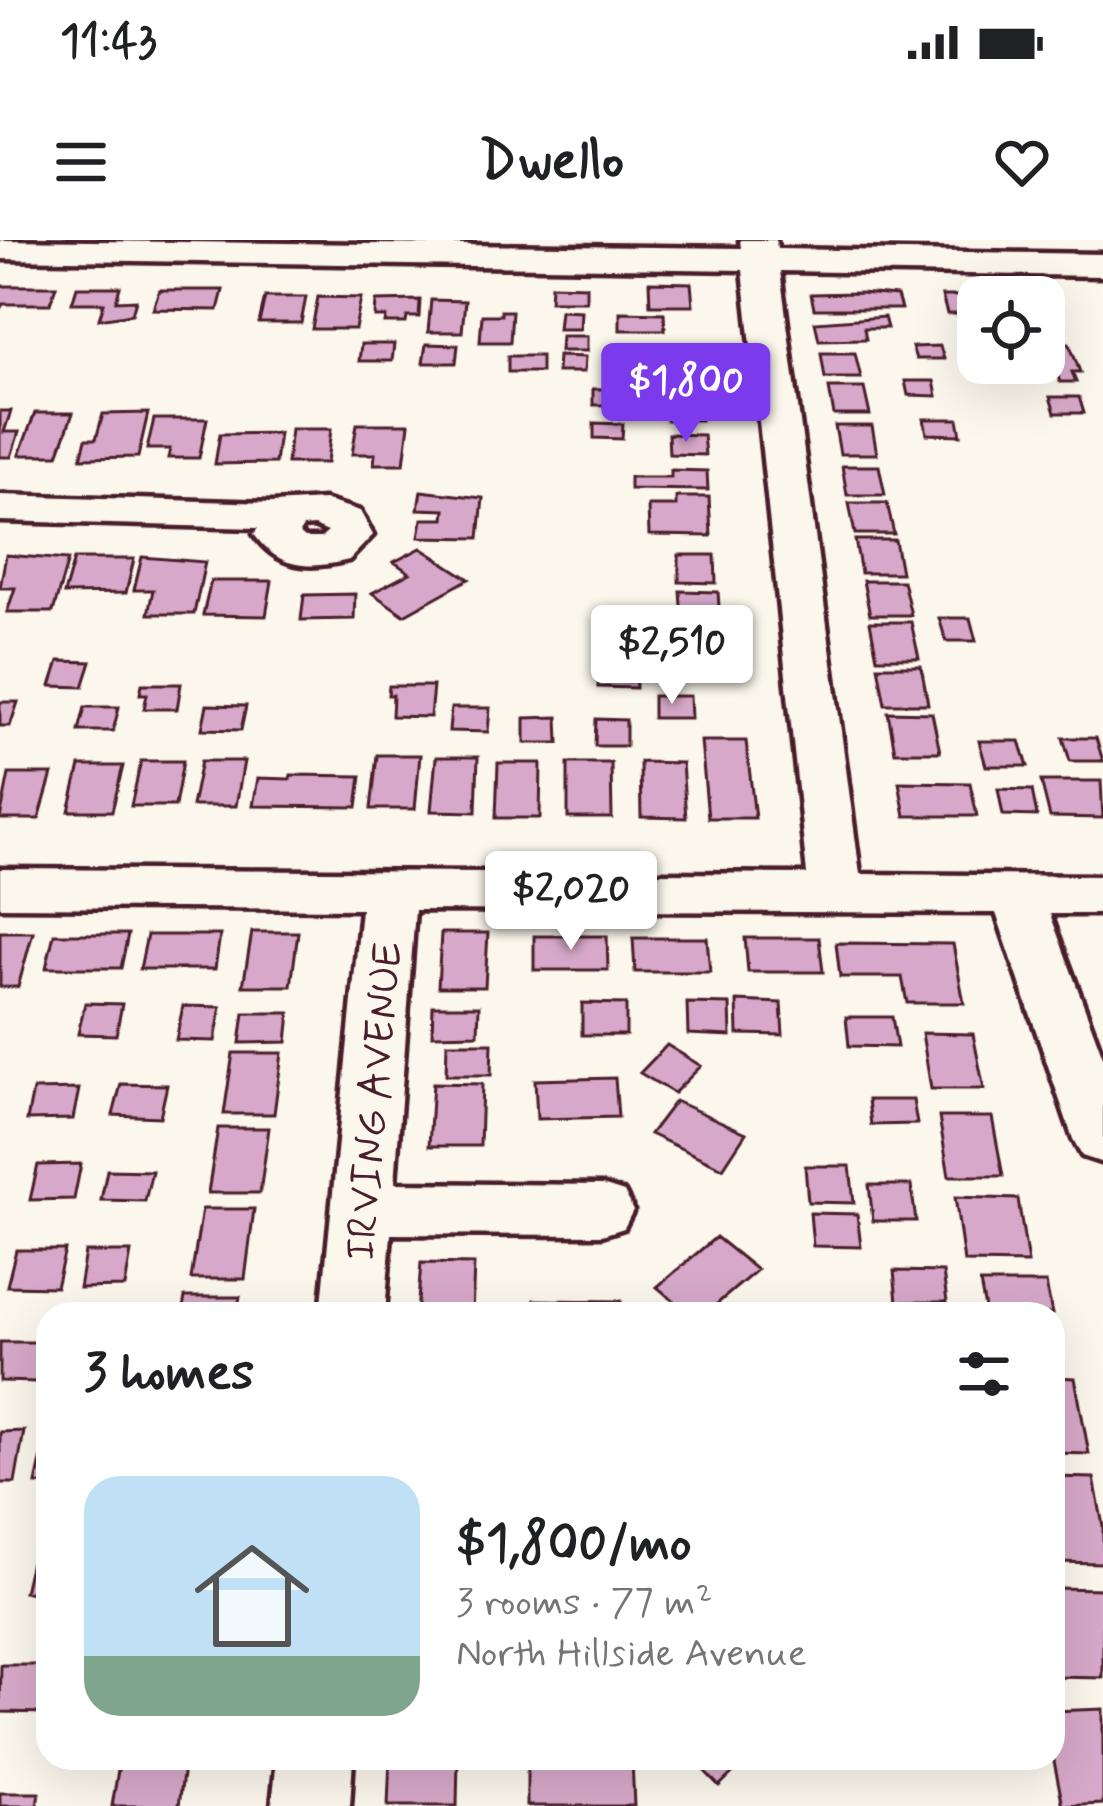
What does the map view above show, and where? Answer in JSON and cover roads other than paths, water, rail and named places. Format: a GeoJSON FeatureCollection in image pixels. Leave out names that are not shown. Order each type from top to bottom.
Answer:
{"type":"FeatureCollection","features":[{"type":"Feature","properties":{"kind":"street"},"geometry":{"type":"LineString","coordinates":[[0,248],[760,249],[1103,265]]}},
{"type":"Feature","properties":{"kind":"street"},"geometry":{"type":"LineString","coordinates":[[760,249],[836,893]]}},
{"type":"Feature","properties":{"kind":"street"},"geometry":{"type":"LineString","coordinates":[[0,508],[261,515],[286,520]]}},
{"type":"Feature","properties":{"kind":"street"},"geometry":{"type":"LineString","coordinates":[[0,888],[1103,895]]}},
{"type":"Feature","properties":{"kind":"street","name":"IRVING AVENUE"},"geometry":{"type":"LineString","coordinates":[[354,1302],[390,888]]}},
{"type":"Feature","properties":{"kind":"street"},"geometry":{"type":"LineString","coordinates":[[1016,894],[1103,1139]]}},
{"type":"Feature","properties":{"kind":"street"},"geometry":{"type":"LineString","coordinates":[[363,1208],[602,1210]]}},
{"type":"Feature","properties":{"kind":"street"},"geometry":{"type":"LineString","coordinates":[[311,1806],[314,1770]]}}]}
